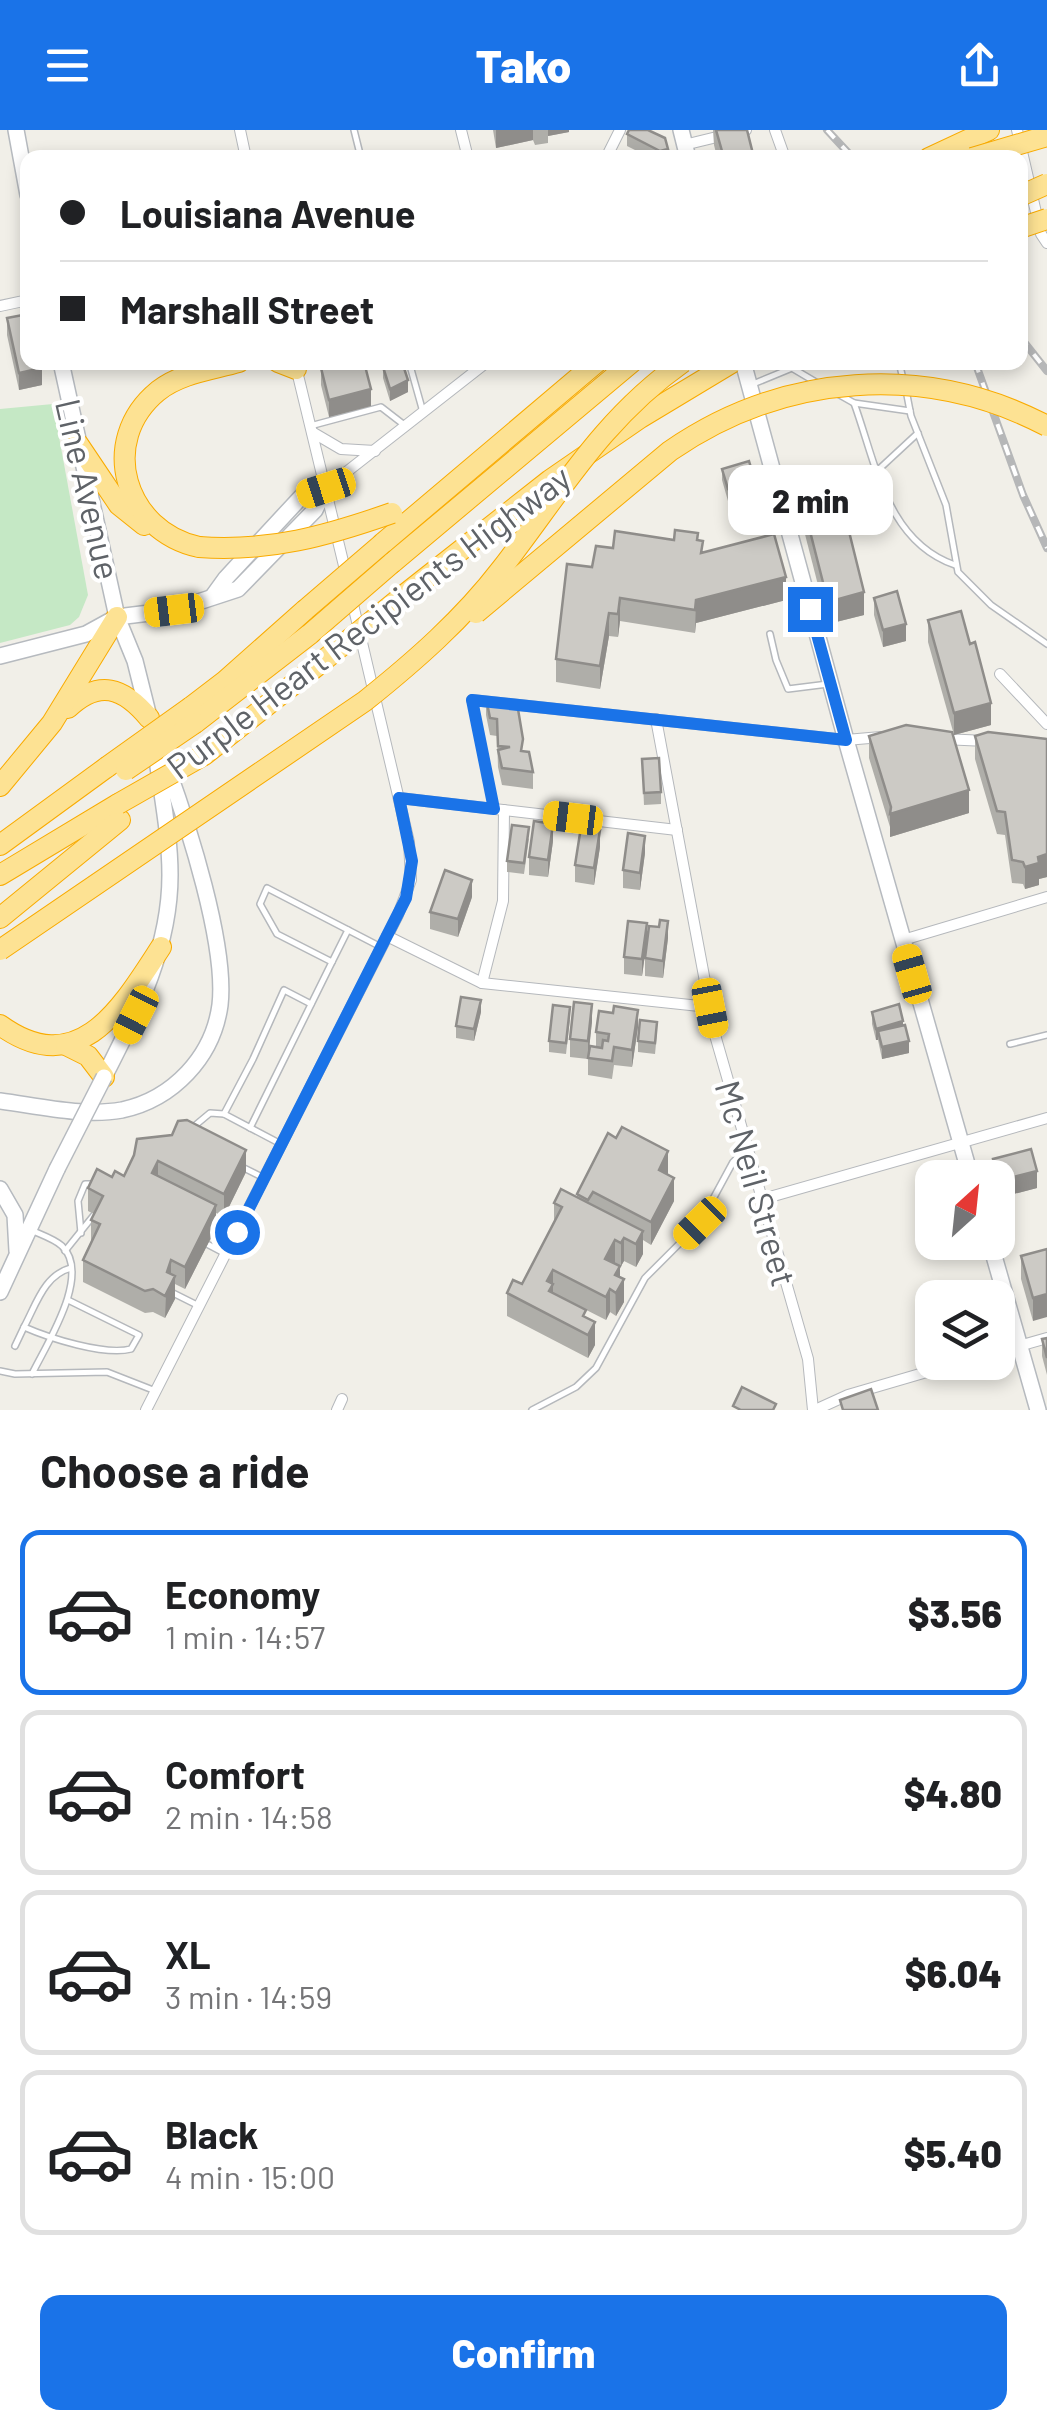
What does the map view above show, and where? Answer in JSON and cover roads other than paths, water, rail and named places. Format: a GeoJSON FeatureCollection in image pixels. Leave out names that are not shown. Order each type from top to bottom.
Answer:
{"type":"FeatureCollection","features":[{"type":"Feature","properties":{"kind":"highway"},"geometry":{"type":"LineString","coordinates":[[946,150],[989,130]]}},
{"type":"Feature","properties":{"kind":"highway"},"geometry":{"type":"LineString","coordinates":[[1020,150],[1039,130]]}},
{"type":"Feature","properties":{"kind":"highway"},"geometry":{"type":"LineString","coordinates":[[999,150],[1047,136]]}},
{"type":"Feature","properties":{"kind":"highway"},"geometry":{"type":"LineString","coordinates":[[192,546],[161,531],[137,506],[124,472],[127,436],[140,409],[161,389],[209,370]]}},
{"type":"Feature","properties":{"kind":"highway","name":"Purple Heart Recipients Highway"},"geometry":{"type":"LineString","coordinates":[[193,715],[305,610],[588,370]]}},
{"type":"Feature","properties":{"kind":"highway"},"geometry":{"type":"LineString","coordinates":[[9,840],[56,817],[109,774],[310,634],[622,370]]}},
{"type":"Feature","properties":{"kind":"highway"},"geometry":{"type":"LineString","coordinates":[[445,632],[503,568],[593,444],[631,404],[673,370]]}},
{"type":"Feature","properties":{"kind":"highway","name":"Purple Heart Recipients Highway"},"geometry":{"type":"LineString","coordinates":[[119,812],[204,755],[550,480],[719,370]]}},
{"type":"Feature","properties":{"kind":"highway"},"geometry":{"type":"LineString","coordinates":[[0,950],[365,701],[445,632],[513,584],[694,434],[752,406],[828,386],[896,384],[974,396],[1047,426]]}},
{"type":"Feature","properties":{"kind":"highway"},"geometry":{"type":"LineString","coordinates":[[78,444],[91,468],[133,518],[158,533],[192,546],[276,546],[322,538],[392,513],[524,425]]}},
{"type":"Feature","properties":{"kind":"highway"},"geometry":{"type":"LineString","coordinates":[[51,724],[117,617]]}},
{"type":"Feature","properties":{"kind":"highway"},"geometry":{"type":"LineString","coordinates":[[0,786],[51,724],[80,696],[95,690],[124,694],[152,726]]}},
{"type":"Feature","properties":{"kind":"highway"},"geometry":{"type":"LineString","coordinates":[[0,874],[119,812]]}},
{"type":"Feature","properties":{"kind":"highway"},"geometry":{"type":"LineString","coordinates":[[5,911],[119,812]]}},
{"type":"Feature","properties":{"kind":"highway"},"geometry":{"type":"LineString","coordinates":[[0,1025],[35,1043],[83,1040],[127,1000],[161,947]]}},
{"type":"Feature","properties":{"kind":"highway"},"geometry":{"type":"LineString","coordinates":[[66,1044],[88,1056],[104,1078]]}},
{"type":"Feature","properties":{"kind":"main road","name":"Line Avenue"},"geometry":{"type":"LineString","coordinates":[[2,1285],[148,989],[168,909],[170,868],[152,726],[135,662],[117,617],[63,370]]}},
{"type":"Feature","properties":{"kind":"main road"},"geometry":{"type":"LineString","coordinates":[[746,370],[830,684],[966,1160]]}},
{"type":"Feature","properties":{"kind":"main road"},"geometry":{"type":"LineString","coordinates":[[0,656],[86,634],[117,617],[174,610],[214,596],[301,496],[326,488]]}},
{"type":"Feature","properties":{"kind":"main road"},"geometry":{"type":"LineString","coordinates":[[0,1101],[108,1112],[140,1105],[184,1078],[210,1038],[220,992],[208,907],[152,726]]}},
{"type":"Feature","properties":{"kind":"main road"},"geometry":{"type":"LineString","coordinates":[[0,1189],[15,1215],[17,1254]]}},
{"type":"Feature","properties":{"kind":"main road"},"geometry":{"type":"LineString","coordinates":[[995,1260],[1038,1410]]}},
{"type":"Feature","properties":{"kind":"street"},"geometry":{"type":"LineString","coordinates":[[684,144],[746,130]]}},
{"type":"Feature","properties":{"kind":"street"},"geometry":{"type":"LineString","coordinates":[[1028,180],[1040,234],[1047,243]]}},
{"type":"Feature","properties":{"kind":"street"},"geometry":{"type":"LineString","coordinates":[[146,1410],[406,898],[411,880],[409,842],[399,798],[326,488],[292,370]]}},
{"type":"Feature","properties":{"kind":"street"},"geometry":{"type":"LineString","coordinates":[[326,488],[477,370]]}},
{"type":"Feature","properties":{"kind":"street"},"geometry":{"type":"LineString","coordinates":[[311,429],[341,449],[376,450]]}},
{"type":"Feature","properties":{"kind":"street"},"geometry":{"type":"LineString","coordinates":[[1000,674],[1047,724]]}},
{"type":"Feature","properties":{"kind":"street"},"geometry":{"type":"LineString","coordinates":[[472,700],[846,740],[902,737]]}},
{"type":"Feature","properties":{"kind":"street","name":"Mc Neil Street"},"geometry":{"type":"LineString","coordinates":[[656,719],[710,1008],[808,1359],[814,1410]]}},
{"type":"Feature","properties":{"kind":"street"},"geometry":{"type":"LineString","coordinates":[[938,738],[1007,742]]}},
{"type":"Feature","properties":{"kind":"street"},"geometry":{"type":"LineString","coordinates":[[399,798],[676,830]]}},
{"type":"Feature","properties":{"kind":"street"},"geometry":{"type":"LineString","coordinates":[[482,983],[503,901],[499,809]]}},
{"type":"Feature","properties":{"kind":"street"},"geometry":{"type":"LineString","coordinates":[[903,940],[1047,897]]}},
{"type":"Feature","properties":{"kind":"street"},"geometry":{"type":"LineString","coordinates":[[384,942],[482,983],[710,1008]]}},
{"type":"Feature","properties":{"kind":"street"},"geometry":{"type":"LineString","coordinates":[[763,1199],[1047,1118]]}},
{"type":"Feature","properties":{"kind":"street"},"geometry":{"type":"LineString","coordinates":[[1015,1347],[1047,1338]]}},
{"type":"Feature","properties":{"kind":"street"},"geometry":{"type":"LineString","coordinates":[[814,1410],[848,1395],[915,1375]]}},
{"type":"Feature","properties":{"kind":"lane"},"geometry":{"type":"LineString","coordinates":[[410,370],[423,414]]}},
{"type":"Feature","properties":{"kind":"lane"},"geometry":{"type":"LineString","coordinates":[[750,385],[784,370]]}},
{"type":"Feature","properties":{"kind":"lane"},"geometry":{"type":"LineString","coordinates":[[800,370],[854,403],[910,410]]}},
{"type":"Feature","properties":{"kind":"lane"},"geometry":{"type":"LineString","coordinates":[[901,370],[910,410],[946,505],[958,572],[991,605],[1047,644]]}},
{"type":"Feature","properties":{"kind":"lane"},"geometry":{"type":"LineString","coordinates":[[854,403],[888,504],[914,542],[936,558],[956,565]]}},
{"type":"Feature","properties":{"kind":"lane"},"geometry":{"type":"LineString","coordinates":[[311,429],[381,407],[406,427]]}},
{"type":"Feature","properties":{"kind":"lane"},"geometry":{"type":"LineString","coordinates":[[877,471],[918,433]]}},
{"type":"Feature","properties":{"kind":"lane"},"geometry":{"type":"LineString","coordinates":[[773,472],[806,475],[808,494],[780,498]]}},
{"type":"Feature","properties":{"kind":"lane"},"geometry":{"type":"LineString","coordinates":[[822,497],[869,510],[888,504]]}},
{"type":"Feature","properties":{"kind":"lane"},"geometry":{"type":"LineString","coordinates":[[770,634],[788,689],[830,684]]}},
{"type":"Feature","properties":{"kind":"lane"},"geometry":{"type":"LineString","coordinates":[[1038,636],[1047,635]]}},
{"type":"Feature","properties":{"kind":"lane"},"geometry":{"type":"LineString","coordinates":[[472,700],[499,809]]}},
{"type":"Feature","properties":{"kind":"lane"},"geometry":{"type":"LineString","coordinates":[[332,962],[277,934],[260,904],[267,888],[348,930],[384,942]]}},
{"type":"Feature","properties":{"kind":"lane"},"geometry":{"type":"LineString","coordinates":[[250,1128],[348,930]]}},
{"type":"Feature","properties":{"kind":"lane"},"geometry":{"type":"LineString","coordinates":[[224,1114],[284,990],[311,1004]]}},
{"type":"Feature","properties":{"kind":"lane"},"geometry":{"type":"LineString","coordinates":[[1010,1044],[1047,1035]]}},
{"type":"Feature","properties":{"kind":"lane"},"geometry":{"type":"LineString","coordinates":[[188,1136],[210,1112],[224,1114],[282,1144]]}},
{"type":"Feature","properties":{"kind":"lane"},"geometry":{"type":"LineString","coordinates":[[532,1410],[576,1388],[596,1368],[645,1278],[700,1223],[733,1162],[747,1148]]}},
{"type":"Feature","properties":{"kind":"lane"},"geometry":{"type":"LineString","coordinates":[[232,1162],[264,1178]]}},
{"type":"Feature","properties":{"kind":"lane"},"geometry":{"type":"LineString","coordinates":[[81,1233],[80,1190],[85,1184],[92,1184],[103,1190]]}},
{"type":"Feature","properties":{"kind":"lane"},"geometry":{"type":"LineString","coordinates":[[65,1251],[94,1215]]}},
{"type":"Feature","properties":{"kind":"lane"},"geometry":{"type":"LineString","coordinates":[[211,1217],[237,1232]]}},
{"type":"Feature","properties":{"kind":"lane"},"geometry":{"type":"LineString","coordinates":[[29,1229],[62,1246],[71,1268],[72,1284],[32,1374]]}},
{"type":"Feature","properties":{"kind":"lane"},"geometry":{"type":"LineString","coordinates":[[202,1242],[226,1254]]}},
{"type":"Feature","properties":{"kind":"lane"},"geometry":{"type":"LineString","coordinates":[[15,1346],[48,1281],[71,1268]]}},
{"type":"Feature","properties":{"kind":"lane"},"geometry":{"type":"LineString","coordinates":[[167,1290],[199,1306]]}},
{"type":"Feature","properties":{"kind":"lane"},"geometry":{"type":"LineString","coordinates":[[24,1328],[120,1351],[134,1345],[139,1334],[68,1300]]}},
{"type":"Feature","properties":{"kind":"lane"},"geometry":{"type":"LineString","coordinates":[[0,1371],[107,1372],[156,1391]]}},
{"type":"Feature","properties":{"kind":"railway"},"geometry":{"type":"LineString","coordinates":[[827,130],[846,150]]}},
{"type":"Feature","properties":{"kind":"railway"},"geometry":{"type":"LineString","coordinates":[[1028,347],[1047,371]]}},
{"type":"Feature","properties":{"kind":"railway"},"geometry":{"type":"LineString","coordinates":[[978,370],[1023,495],[1047,548]]}}]}
